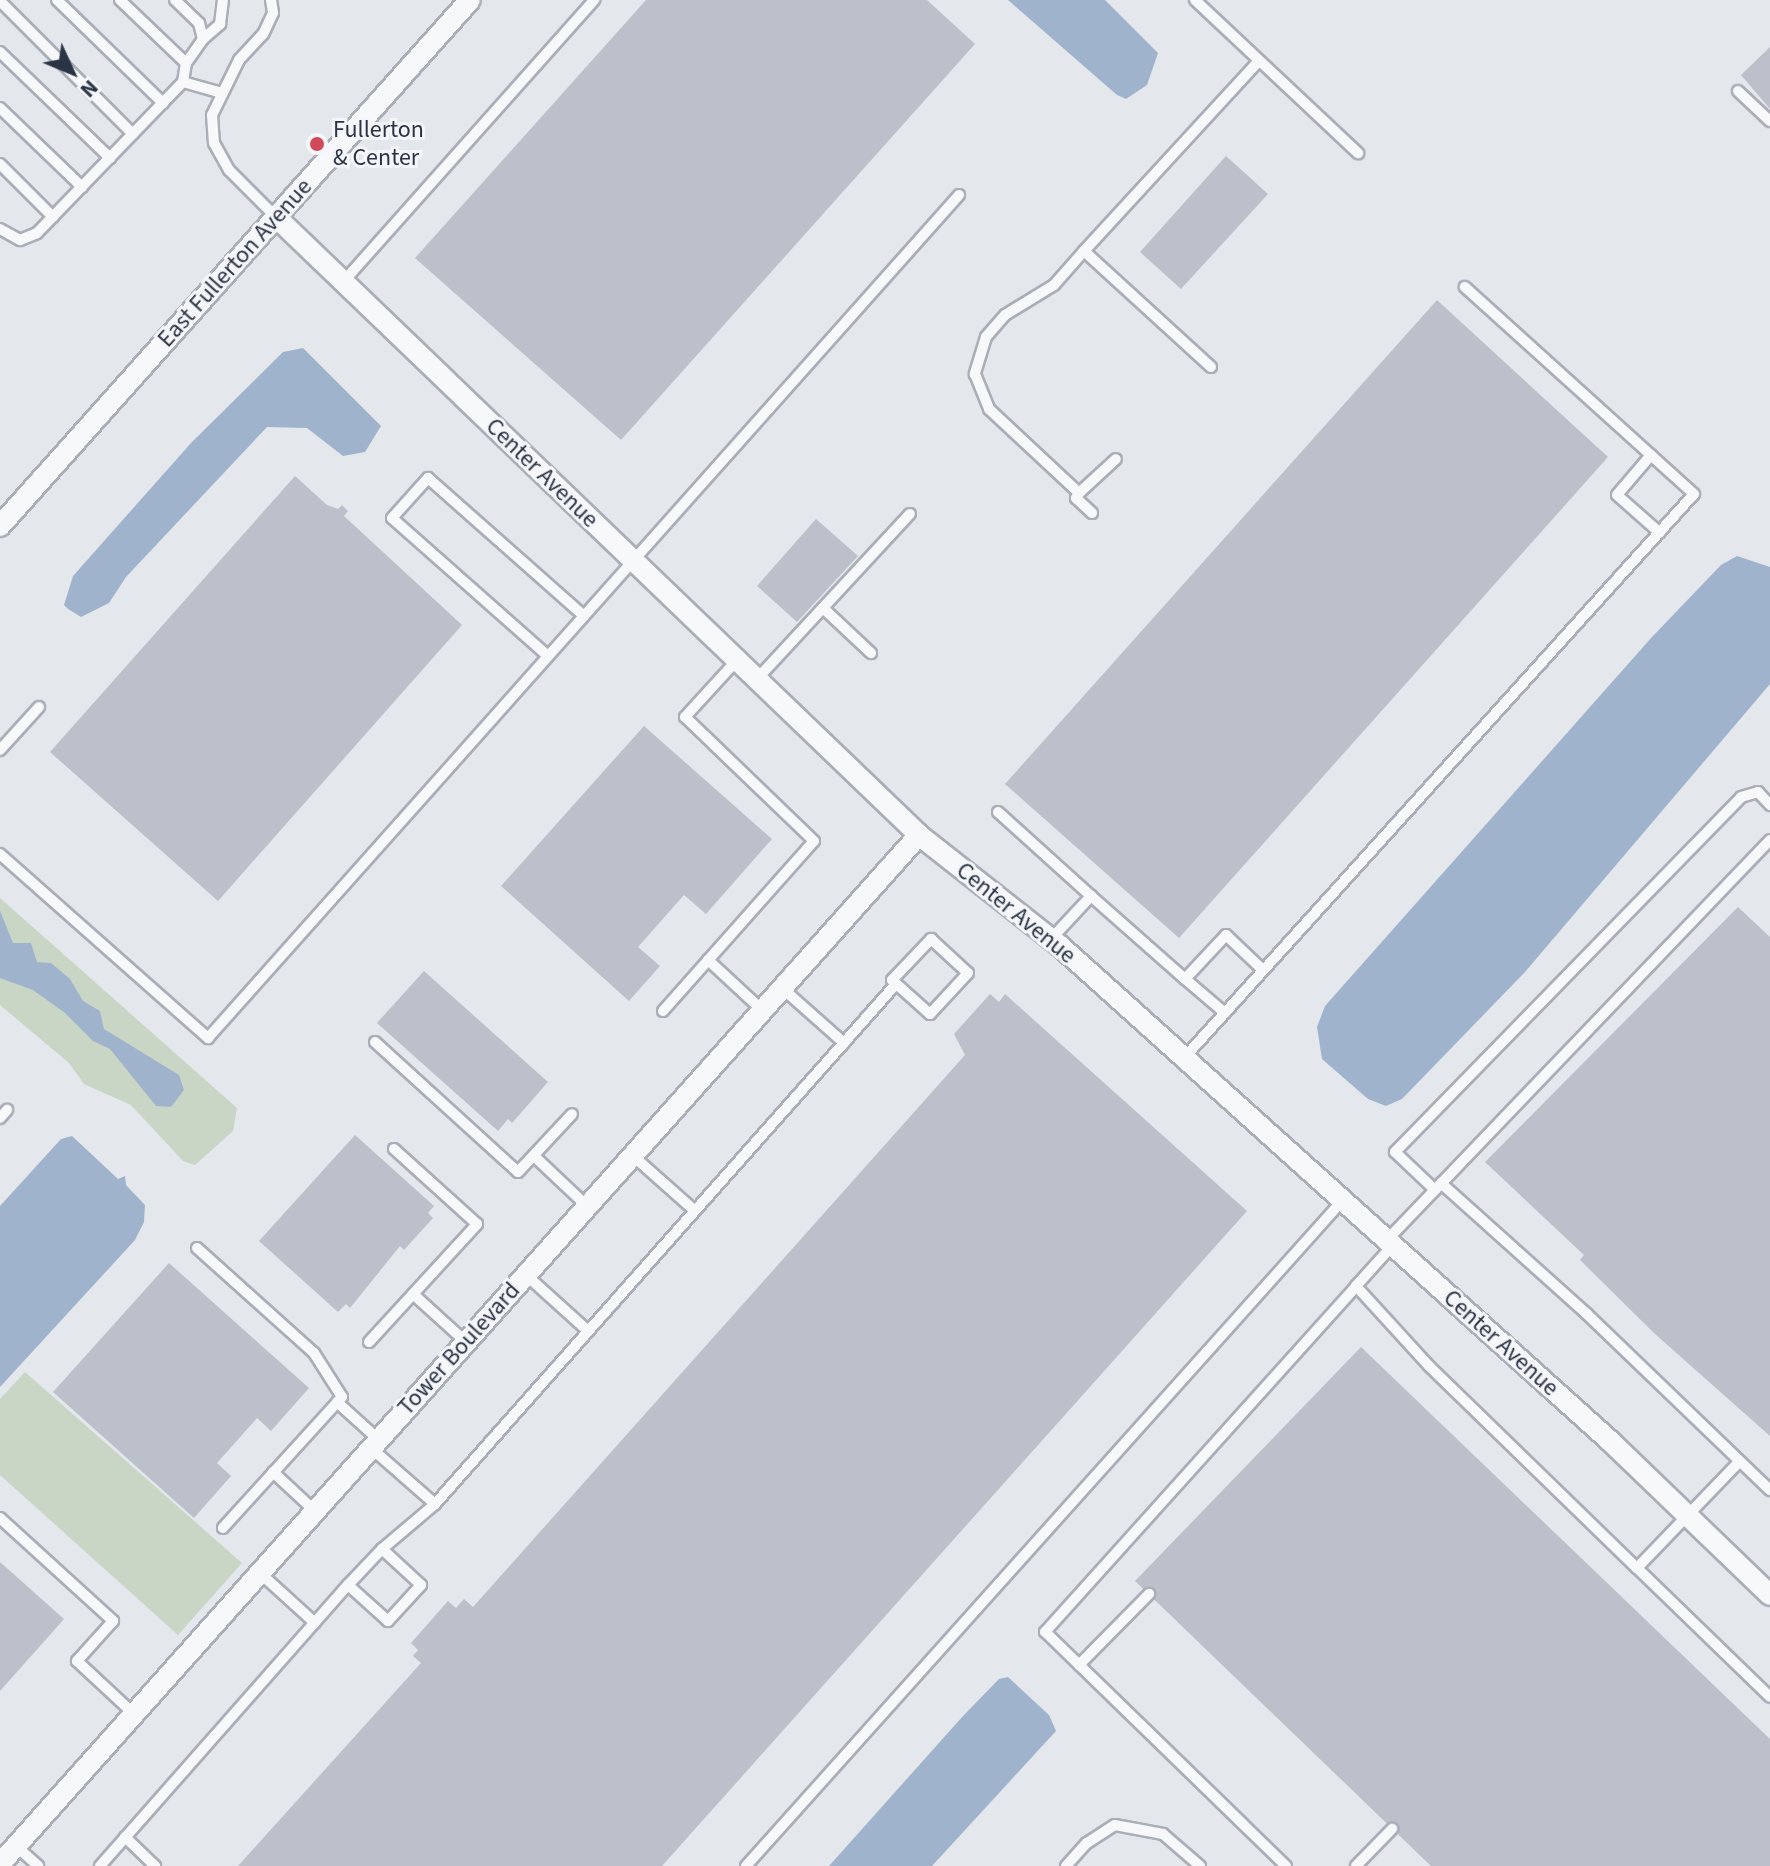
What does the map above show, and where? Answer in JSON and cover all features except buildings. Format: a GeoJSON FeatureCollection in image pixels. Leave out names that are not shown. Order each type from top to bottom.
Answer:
{"type":"FeatureCollection","features":[{"type":"Feature","properties":{"kind":"street","name":"East Fullerton Avenue"},"geometry":{"type":"LineString","coordinates":[[0,526],[470,0]]}},
{"type":"Feature","properties":{"kind":"street","name":"Center Avenue"},"geometry":{"type":"LineString","coordinates":[[276,217],[919,835],[1051,939],[1343,1200],[1688,1515],[1770,1595]]}},
{"type":"Feature","properties":{"kind":"street","name":"Tower Boulevard"},"geometry":{"type":"LineString","coordinates":[[5,1855],[919,835]]}},
{"type":"Feature","properties":{"kind":"lane"},"geometry":{"type":"LineString","coordinates":[[57,0],[163,103]]}},
{"type":"Feature","properties":{"kind":"lane"},"geometry":{"type":"LineString","coordinates":[[120,0],[186,63]]}},
{"type":"Feature","properties":{"kind":"lane"},"geometry":{"type":"LineString","coordinates":[[175,0],[199,23],[203,39]]}},
{"type":"Feature","properties":{"kind":"lane"},"geometry":{"type":"LineString","coordinates":[[0,229],[20,240],[37,233],[53,217],[183,82],[186,63],[203,39],[220,24],[223,0]]}},
{"type":"Feature","properties":{"kind":"lane"},"geometry":{"type":"LineString","coordinates":[[271,0],[273,13],[263,34],[239,60],[212,115],[214,143],[229,170],[276,217]]}},
{"type":"Feature","properties":{"kind":"lane"},"geometry":{"type":"LineString","coordinates":[[343,282],[594,0]]}},
{"type":"Feature","properties":{"kind":"lane"},"geometry":{"type":"LineString","coordinates":[[1195,0],[1358,153]]}},
{"type":"Feature","properties":{"kind":"lane"},"geometry":{"type":"LineString","coordinates":[[0,1],[133,134]]}},
{"type":"Feature","properties":{"kind":"lane"},"geometry":{"type":"LineString","coordinates":[[0,52],[110,158]]}},
{"type":"Feature","properties":{"kind":"lane"},"geometry":{"type":"LineString","coordinates":[[1079,493],[1004,427],[979,392],[975,374],[982,346],[1005,315],[1054,285],[1258,62]]}},
{"type":"Feature","properties":{"kind":"lane"},"geometry":{"type":"LineString","coordinates":[[183,82],[222,93]]}},
{"type":"Feature","properties":{"kind":"lane"},"geometry":{"type":"LineString","coordinates":[[1738,91],[1770,121]]}},
{"type":"Feature","properties":{"kind":"lane"},"geometry":{"type":"LineString","coordinates":[[0,108],[82,187]]}},
{"type":"Feature","properties":{"kind":"lane"},"geometry":{"type":"LineString","coordinates":[[0,164],[53,217]]}},
{"type":"Feature","properties":{"kind":"lane"},"geometry":{"type":"LineString","coordinates":[[0,854],[208,1038],[959,195]]}},
{"type":"Feature","properties":{"kind":"lane"},"geometry":{"type":"LineString","coordinates":[[1084,251],[1211,367]]}},
{"type":"Feature","properties":{"kind":"lane"},"geometry":{"type":"LineString","coordinates":[[1184,1058],[1694,494],[1465,287]]}},
{"type":"Feature","properties":{"kind":"lane"},"geometry":{"type":"LineString","coordinates":[[1651,455],[1617,495],[1660,533]]}},
{"type":"Feature","properties":{"kind":"lane"},"geometry":{"type":"LineString","coordinates":[[1092,513],[1076,498],[1116,459]]}},
{"type":"Feature","properties":{"kind":"lane"},"geometry":{"type":"LineString","coordinates":[[548,656],[392,518],[428,478],[584,616]]}},
{"type":"Feature","properties":{"kind":"lane"},"geometry":{"type":"LineString","coordinates":[[757,679],[910,514]]}},
{"type":"Feature","properties":{"kind":"lane"},"geometry":{"type":"LineString","coordinates":[[823,608],[871,653]]}},
{"type":"Feature","properties":{"kind":"lane"},"geometry":{"type":"LineString","coordinates":[[663,1011],[814,841],[685,717],[737,660]]}},
{"type":"Feature","properties":{"kind":"lane"},"geometry":{"type":"LineString","coordinates":[[0,750],[39,707]]}},
{"type":"Feature","properties":{"kind":"lane"},"geometry":{"type":"LineString","coordinates":[[1770,805],[1758,792],[1741,797],[1395,1152],[1587,1314],[1770,1490]]}},
{"type":"Feature","properties":{"kind":"lane"},"geometry":{"type":"LineString","coordinates":[[998,812],[1225,1013]]}},
{"type":"Feature","properties":{"kind":"lane"},"geometry":{"type":"LineString","coordinates":[[1286,1866],[1045,1632],[1356,1286],[1438,1187],[1770,840]]}},
{"type":"Feature","properties":{"kind":"lane"},"geometry":{"type":"LineString","coordinates":[[1051,939],[1091,896]]}},
{"type":"Feature","properties":{"kind":"lane"},"geometry":{"type":"LineString","coordinates":[[1185,979],[1226,935],[1263,970]]}},
{"type":"Feature","properties":{"kind":"lane"},"geometry":{"type":"LineString","coordinates":[[931,939],[968,973],[930,1014],[896,984],[892,980],[931,939]]}},
{"type":"Feature","properties":{"kind":"lane"},"geometry":{"type":"LineString","coordinates":[[708,960],[762,1010]]}},
{"type":"Feature","properties":{"kind":"lane"},"geometry":{"type":"LineString","coordinates":[[100,1866],[348,1585],[382,1549],[435,1504],[896,984]]}},
{"type":"Feature","properties":{"kind":"lane"},"geometry":{"type":"LineString","coordinates":[[782,988],[844,1043]]}},
{"type":"Feature","properties":{"kind":"lane"},"geometry":{"type":"LineString","coordinates":[[375,1042],[518,1172],[572,1114]]}},
{"type":"Feature","properties":{"kind":"lane"},"geometry":{"type":"LineString","coordinates":[[369,1342],[477,1224],[394,1149]]}},
{"type":"Feature","properties":{"kind":"lane"},"geometry":{"type":"LineString","coordinates":[[632,1155],[695,1211]]}},
{"type":"Feature","properties":{"kind":"lane"},"geometry":{"type":"LineString","coordinates":[[534,1156],[587,1206]]}},
{"type":"Feature","properties":{"kind":"lane"},"geometry":{"type":"LineString","coordinates":[[746,1866],[1343,1200]]}},
{"type":"Feature","properties":{"kind":"lane"},"geometry":{"type":"LineString","coordinates":[[197,1248],[314,1353],[338,1385],[342,1397],[223,1528]]}},
{"type":"Feature","properties":{"kind":"lane"},"geometry":{"type":"LineString","coordinates":[[526,1275],[588,1331]]}},
{"type":"Feature","properties":{"kind":"lane"},"geometry":{"type":"LineString","coordinates":[[1356,1286],[1429,1366],[1770,1697]]}},
{"type":"Feature","properties":{"kind":"lane"},"geometry":{"type":"LineString","coordinates":[[413,1294],[466,1342]]}},
{"type":"Feature","properties":{"kind":"lane"},"geometry":{"type":"LineString","coordinates":[[337,1402],[435,1504]]}},
{"type":"Feature","properties":{"kind":"lane"},"geometry":{"type":"LineString","coordinates":[[1637,1568],[1739,1462]]}},
{"type":"Feature","properties":{"kind":"lane"},"geometry":{"type":"LineString","coordinates":[[273,1472],[315,1511]]}},
{"type":"Feature","properties":{"kind":"lane"},"geometry":{"type":"LineString","coordinates":[[0,1518],[113,1621],[77,1661],[134,1714]]}},
{"type":"Feature","properties":{"kind":"lane"},"geometry":{"type":"LineString","coordinates":[[348,1585],[388,1621],[421,1585],[382,1549]]}},
{"type":"Feature","properties":{"kind":"lane"},"geometry":{"type":"LineString","coordinates":[[260,1573],[315,1623]]}},
{"type":"Feature","properties":{"kind":"lane"},"geometry":{"type":"LineString","coordinates":[[1079,1665],[1149,1594]]}},
{"type":"Feature","properties":{"kind":"lane"},"geometry":{"type":"LineString","coordinates":[[1066,1866],[1087,1843],[1115,1825],[1163,1834],[1200,1866]]}},
{"type":"Feature","properties":{"kind":"lane"},"geometry":{"type":"LineString","coordinates":[[1356,1866],[1392,1829]]}},
{"type":"Feature","properties":{"kind":"lane"},"geometry":{"type":"LineString","coordinates":[[125,1837],[155,1866]]}},
{"type":"Feature","properties":{"kind":"lane"},"geometry":{"type":"LineString","coordinates":[[5,1855],[38,1866]]}},
{"type":"Feature","properties":{"kind":"green space"},"geometry":{"type":"Polygon","coordinates":[[[0,898],[237,1108],[233,1131],[195,1165],[183,1161],[131,1105],[84,1084],[69,1063],[0,1005],[0,898]]]}},
{"type":"Feature","properties":{"kind":"green space"},"geometry":{"type":"Polygon","coordinates":[[[25,1372],[242,1563],[178,1635],[0,1475],[0,1399],[25,1372]]]}},
{"type":"Feature","properties":{"kind":"water"},"geometry":{"type":"Polygon","coordinates":[[[1008,0],[1105,0],[1158,53],[1147,85],[1126,99],[1117,95],[1008,0]]]}},
{"type":"Feature","properties":{"kind":"water"},"geometry":{"type":"Polygon","coordinates":[[[303,348],[381,426],[365,452],[343,456],[307,428],[267,427],[126,577],[109,603],[81,617],[68,609],[64,605],[73,576],[191,443],[283,352],[303,348]]]}},
{"type":"Feature","properties":{"kind":"water"},"geometry":{"type":"Polygon","coordinates":[[[1737,556],[1770,567],[1770,684],[1525,972],[1402,1099],[1386,1106],[1368,1099],[1322,1059],[1317,1027],[1325,1006],[1652,637],[1721,565],[1737,556]]]}},
{"type":"Feature","properties":{"kind":"water"},"geometry":{"type":"Polygon","coordinates":[[[0,911],[13,943],[31,943],[37,962],[51,963],[70,979],[83,1001],[100,1011],[104,1029],[179,1075],[184,1090],[171,1107],[156,1106],[110,1049],[93,1041],[65,1013],[33,990],[0,978],[0,911]]]}},
{"type":"Feature","properties":{"kind":"water"},"geometry":{"type":"Polygon","coordinates":[[[72,1136],[118,1179],[125,1176],[126,1185],[145,1205],[144,1222],[135,1240],[0,1387],[0,1206],[61,1139],[72,1136]]]}},
{"type":"Feature","properties":{"kind":"water"},"geometry":{"type":"Polygon","coordinates":[[[1008,1677],[1049,1715],[1056,1731],[932,1866],[829,1866],[963,1716],[999,1679],[1008,1677]]]}},
{"type":"Feature","properties":{"kind":"place","name":"Fullerton & Center"},"geometry":{"type":"Point","coordinates":[317,144]}}]}
